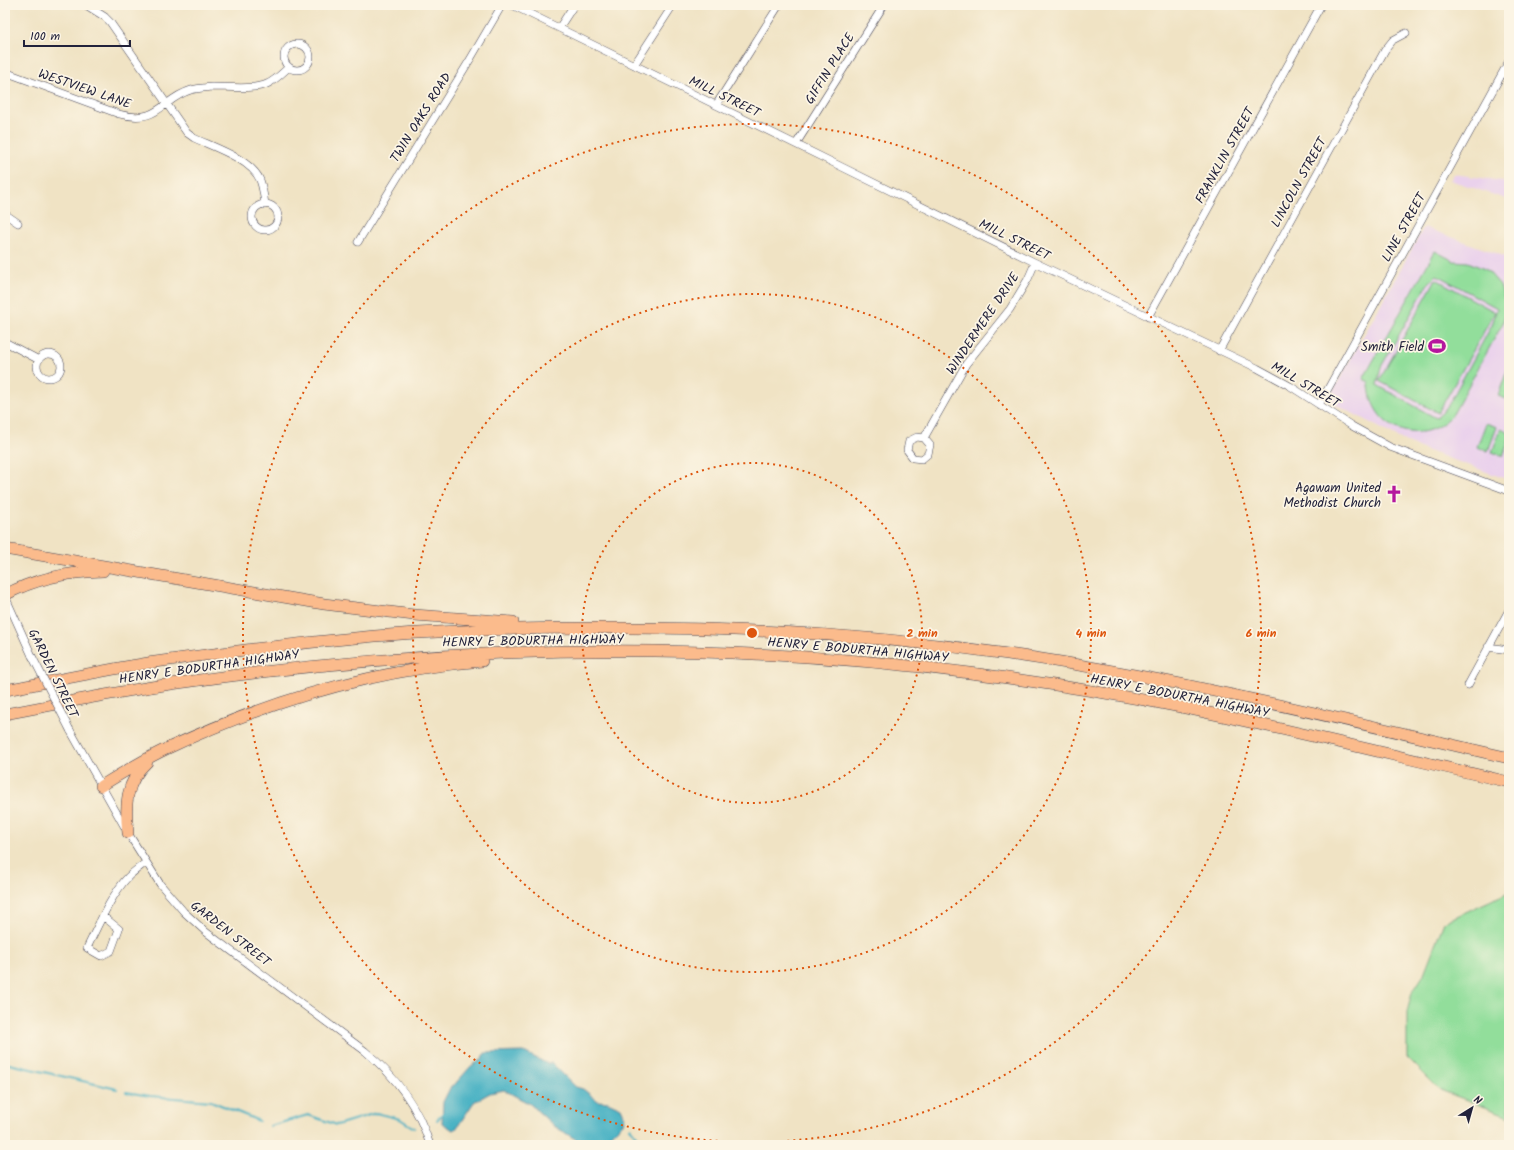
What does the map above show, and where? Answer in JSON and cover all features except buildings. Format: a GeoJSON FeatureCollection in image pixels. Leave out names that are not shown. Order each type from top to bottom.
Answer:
{"type":"FeatureCollection","features":[{"type":"Feature","properties":{"kind":"highway"},"geometry":{"type":"LineString","coordinates":[[5,549],[298,600],[362,609],[439,618],[590,628]]}},
{"type":"Feature","properties":{"kind":"highway"},"geometry":{"type":"LineString","coordinates":[[5,596],[12,591],[40,581],[73,574],[113,571],[146,574]]}},
{"type":"Feature","properties":{"kind":"highway","name":"HENRY E BODURTHA HIGHWAY"},"geometry":{"type":"LineString","coordinates":[[5,690],[147,664],[334,640],[458,631],[590,628],[719,629],[901,642],[1017,656],[1107,670],[1209,689],[1509,758]]}},
{"type":"Feature","properties":{"kind":"highway"},"geometry":{"type":"LineString","coordinates":[[100,786],[166,749],[255,712],[328,688],[382,674],[471,662],[643,652]]}},
{"type":"Feature","properties":{"kind":"highway","name":"HENRY E BODURTHA HIGHWAY"},"geometry":{"type":"LineString","coordinates":[[5,714],[169,684],[350,662],[460,654],[643,652],[740,654],[850,660],[928,668],[1043,683],[1209,713],[1509,782]]}},
{"type":"Feature","properties":{"kind":"highway"},"geometry":{"type":"LineString","coordinates":[[128,834],[126,805],[133,782],[145,764],[166,749]]}},
{"type":"Feature","properties":{"kind":"street"},"geometry":{"type":"LineString","coordinates":[[86,5],[110,22],[181,126],[190,136],[242,162],[254,171],[261,185],[264,204]]}},
{"type":"Feature","properties":{"kind":"street","name":"TWIN OAKS ROAD"},"geometry":{"type":"LineString","coordinates":[[358,242],[502,5]]}},
{"type":"Feature","properties":{"kind":"street","name":"MILL STREET"},"geometry":{"type":"LineString","coordinates":[[512,5],[1035,263],[1272,376],[1352,426],[1391,447],[1509,491]]}},
{"type":"Feature","properties":{"kind":"street"},"geometry":{"type":"LineString","coordinates":[[559,28],[574,5]]}},
{"type":"Feature","properties":{"kind":"street"},"geometry":{"type":"LineString","coordinates":[[634,65],[673,5]]}},
{"type":"Feature","properties":{"kind":"street"},"geometry":{"type":"LineString","coordinates":[[716,105],[779,5]]}},
{"type":"Feature","properties":{"kind":"street","name":"GIFFIN PLACE"},"geometry":{"type":"LineString","coordinates":[[796,144],[884,5]]}},
{"type":"Feature","properties":{"kind":"street","name":"FRANKLIN STREET"},"geometry":{"type":"LineString","coordinates":[[1148,317],[1321,5]]}},
{"type":"Feature","properties":{"kind":"street","name":"LINCOLN STREET"},"geometry":{"type":"LineString","coordinates":[[1219,350],[1385,50],[1393,40],[1406,33]]}},
{"type":"Feature","properties":{"kind":"street","name":"LINE STREET"},"geometry":{"type":"LineString","coordinates":[[1319,405],[1509,61]]}},
{"type":"Feature","properties":{"kind":"street","name":"WESTVIEW LANE"},"geometry":{"type":"LineString","coordinates":[[5,72],[127,116],[147,116],[192,89],[264,85],[277,78],[289,67]]}},
{"type":"Feature","properties":{"kind":"street"},"geometry":{"type":"LineString","coordinates":[[5,214],[18,223]]}},
{"type":"Feature","properties":{"kind":"street","name":"WINDERMERE DRIVE"},"geometry":{"type":"LineString","coordinates":[[924,438],[966,364],[1010,309],[1028,279],[1035,263]]}},
{"type":"Feature","properties":{"kind":"street"},"geometry":{"type":"LineString","coordinates":[[5,342],[39,360]]}},
{"type":"Feature","properties":{"kind":"street","name":"GARDEN STREET"},"geometry":{"type":"LineString","coordinates":[[5,596],[32,656],[100,786],[145,863],[160,884],[175,903],[206,932],[380,1063],[408,1096],[418,1115],[430,1145]]}},
{"type":"Feature","properties":{"kind":"street"},"geometry":{"type":"LineString","coordinates":[[1468,685],[1509,610]]}},
{"type":"Feature","properties":{"kind":"street"},"geometry":{"type":"LineString","coordinates":[[1488,647],[1509,650]]}},
{"type":"Feature","properties":{"kind":"street"},"geometry":{"type":"LineString","coordinates":[[104,917],[119,929],[111,951],[101,956],[87,948],[112,900],[128,878],[145,863]]}},
{"type":"Feature","properties":{"kind":"shaded area"},"geometry":{"type":"Polygon","coordinates":[[[1454,174],[1509,182],[1509,200],[1450,180],[1454,174]]]}},
{"type":"Feature","properties":{"kind":"shaded area"},"geometry":{"type":"Polygon","coordinates":[[[1424,227],[1509,258],[1509,480],[1412,445],[1328,400],[1424,227]]]}},
{"type":"Feature","properties":{"kind":"green space"},"geometry":{"type":"Polygon","coordinates":[[[1435,251],[1454,261],[1468,262],[1487,270],[1500,285],[1506,304],[1503,323],[1453,414],[1440,425],[1427,431],[1413,432],[1399,430],[1387,423],[1378,412],[1371,399],[1369,382],[1363,379],[1435,251]],[[1437,275],[1427,285],[1381,367],[1377,385],[1436,418],[1449,404],[1492,325],[1497,308],[1437,275]]]}},
{"type":"Feature","properties":{"kind":"green space","name":"Smith Field"},"geometry":{"type":"Polygon","coordinates":[[[1436,279],[1495,312],[1438,413],[1379,381],[1436,279]]]}},
{"type":"Feature","properties":{"kind":"green space"},"geometry":{"type":"Polygon","coordinates":[[[1509,365],[1509,400],[1498,396],[1509,365]]]}},
{"type":"Feature","properties":{"kind":"green space"},"geometry":{"type":"Polygon","coordinates":[[[1486,423],[1497,427],[1488,451],[1477,447],[1486,423]]]}},
{"type":"Feature","properties":{"kind":"green space"},"geometry":{"type":"Polygon","coordinates":[[[1501,428],[1509,432],[1509,440],[1503,456],[1492,452],[1501,428]]]}},
{"type":"Feature","properties":{"kind":"green space"},"geometry":{"type":"Polygon","coordinates":[[[1509,892],[1509,1116],[1440,1090],[1407,1057],[1407,1012],[1412,993],[1423,976],[1444,922],[1509,892]]]}},
{"type":"Feature","properties":{"kind":"water"},"geometry":{"type":"Polygon","coordinates":[[[524,1052],[548,1064],[552,1063],[576,1087],[583,1089],[598,1101],[608,1102],[621,1108],[625,1117],[623,1123],[601,1145],[585,1145],[554,1126],[530,1104],[504,1090],[490,1093],[474,1102],[456,1129],[453,1130],[442,1123],[443,1102],[451,1086],[455,1084],[471,1066],[481,1060],[485,1053],[524,1052]]]}},
{"type":"Feature","properties":{"kind":"waterway"},"geometry":{"type":"LineString","coordinates":[[5,1063],[117,1089]]}},
{"type":"Feature","properties":{"kind":"waterway"},"geometry":{"type":"LineString","coordinates":[[126,1092],[150,1096],[211,1101],[259,1121]]}},
{"type":"Feature","properties":{"kind":"waterway"},"geometry":{"type":"LineString","coordinates":[[270,1126],[308,1115],[337,1125],[376,1113],[400,1119],[414,1128]]}},
{"type":"Feature","properties":{"kind":"waterway"},"geometry":{"type":"LineString","coordinates":[[437,1120],[443,1113]]}},
{"type":"Feature","properties":{"kind":"waterway"},"geometry":{"type":"LineString","coordinates":[[630,1128],[644,1145]]}},
{"type":"Feature","properties":{"kind":"place","name":"Smith Field"},"geometry":{"type":"Point","coordinates":[1437,346]}},
{"type":"Feature","properties":{"kind":"place","name":"Agawam United Methodist Church"},"geometry":{"type":"Point","coordinates":[1394,494]}}]}
